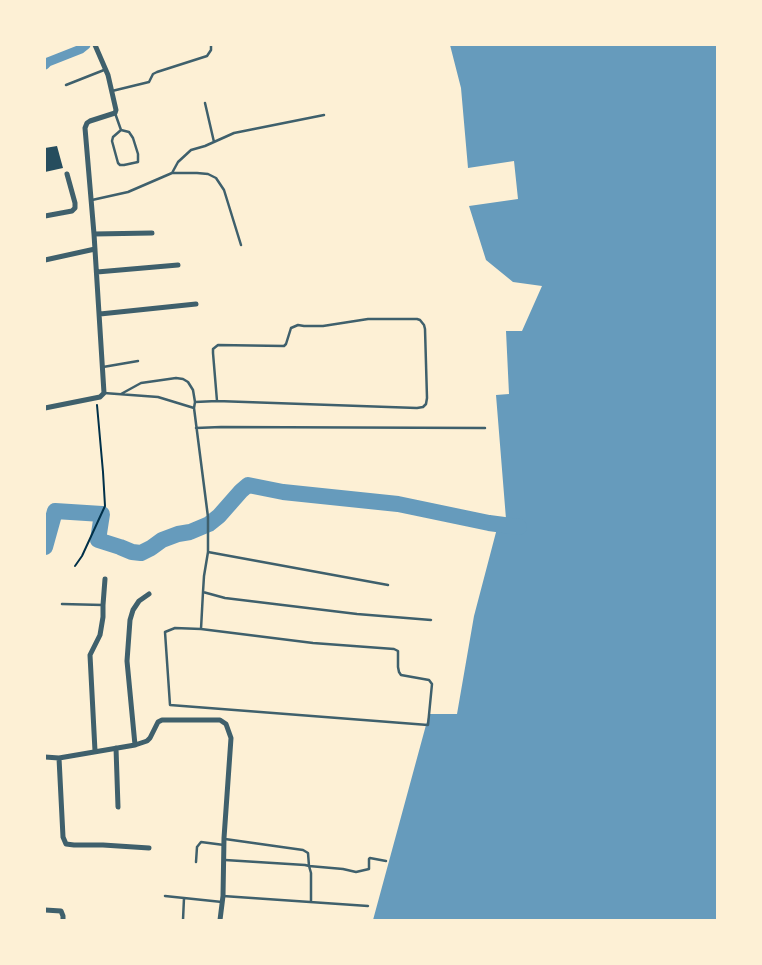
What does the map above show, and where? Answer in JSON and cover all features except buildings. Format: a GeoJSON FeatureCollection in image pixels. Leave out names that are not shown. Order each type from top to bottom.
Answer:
{"type":"FeatureCollection","features":[{"type":"Feature","properties":{"kind":"street"},"geometry":{"type":"LineString","coordinates":[[45,408],[100,397],[104,393],[92,200],[85,128],[86,124],[90,121],[115,114],[116,105],[108,74],[96,45]]}},
{"type":"Feature","properties":{"kind":"street"},"geometry":{"type":"LineString","coordinates":[[45,216],[76,208],[67,174]]}},
{"type":"Feature","properties":{"kind":"street"},"geometry":{"type":"LineString","coordinates":[[94,234],[152,233]]}},
{"type":"Feature","properties":{"kind":"street"},"geometry":{"type":"LineString","coordinates":[[45,260],[95,249]]}},
{"type":"Feature","properties":{"kind":"street"},"geometry":{"type":"LineString","coordinates":[[97,272],[178,265]]}},
{"type":"Feature","properties":{"kind":"street"},"geometry":{"type":"LineString","coordinates":[[100,314],[196,304]]}},
{"type":"Feature","properties":{"kind":"street"},"geometry":{"type":"LineString","coordinates":[[95,751],[90,655],[100,635],[105,579]]}},
{"type":"Feature","properties":{"kind":"street"},"geometry":{"type":"LineString","coordinates":[[134,745],[127,662],[130,620],[139,601],[149,594]]}},
{"type":"Feature","properties":{"kind":"street"},"geometry":{"type":"LineString","coordinates":[[45,757],[59,758],[147,741],[158,722],[162,720],[220,720],[226,724],[231,738],[224,838],[223,896],[220,920]]}},
{"type":"Feature","properties":{"kind":"street"},"geometry":{"type":"LineString","coordinates":[[116,748],[118,807]]}},
{"type":"Feature","properties":{"kind":"street"},"geometry":{"type":"LineString","coordinates":[[59,758],[63,837],[66,844],[149,848]]}},
{"type":"Feature","properties":{"kind":"street"},"geometry":{"type":"LineString","coordinates":[[45,910],[61,912],[63,920]]}},
{"type":"Feature","properties":{"kind":"lane"},"geometry":{"type":"LineString","coordinates":[[112,91],[149,82],[153,74],[157,72],[207,56],[211,50],[211,45]]}},
{"type":"Feature","properties":{"kind":"lane"},"geometry":{"type":"LineString","coordinates":[[66,84],[106,70]]}},
{"type":"Feature","properties":{"kind":"lane"},"geometry":{"type":"LineString","coordinates":[[205,103],[214,142]]}},
{"type":"Feature","properties":{"kind":"lane"},"geometry":{"type":"LineString","coordinates":[[115,114],[121,130]]}},
{"type":"Feature","properties":{"kind":"lane"},"geometry":{"type":"LineString","coordinates":[[172,173],[178,162],[191,150],[234,133],[324,114]]}},
{"type":"Feature","properties":{"kind":"lane"},"geometry":{"type":"LineString","coordinates":[[121,130],[129,132],[134,138],[138,162],[124,165],[118,163],[112,141],[113,137],[121,130]]}},
{"type":"Feature","properties":{"kind":"lane"},"geometry":{"type":"LineString","coordinates":[[92,200],[128,192],[172,173],[208,174],[216,178],[224,190],[241,245]]}},
{"type":"Feature","properties":{"kind":"lane"},"geometry":{"type":"LineString","coordinates":[[195,402],[423,407],[426,404],[427,398],[424,324],[417,319],[368,319],[323,326],[298,325],[292,328],[284,346],[218,345],[213,353],[217,401]]}},
{"type":"Feature","properties":{"kind":"lane"},"geometry":{"type":"LineString","coordinates":[[103,367],[138,361]]}},
{"type":"Feature","properties":{"kind":"lane"},"geometry":{"type":"LineString","coordinates":[[121,394],[142,384],[176,378],[188,382],[193,390],[208,517],[208,552],[204,576],[201,629]]}},
{"type":"Feature","properties":{"kind":"lane"},"geometry":{"type":"LineString","coordinates":[[104,393],[158,398],[194,408]]}},
{"type":"Feature","properties":{"kind":"lane"},"geometry":{"type":"LineString","coordinates":[[196,428],[485,428]]}},
{"type":"Feature","properties":{"kind":"lane"},"geometry":{"type":"LineString","coordinates":[[208,552],[388,585]]}},
{"type":"Feature","properties":{"kind":"lane"},"geometry":{"type":"LineString","coordinates":[[203,592],[225,598],[358,614],[431,620]]}},
{"type":"Feature","properties":{"kind":"lane"},"geometry":{"type":"LineString","coordinates":[[62,604],[103,604]]}},
{"type":"Feature","properties":{"kind":"lane"},"geometry":{"type":"LineString","coordinates":[[176,628],[201,629],[313,643],[394,649],[398,651],[398,667],[402,675],[429,680],[432,684],[428,725],[170,705],[165,632],[176,628]]}},
{"type":"Feature","properties":{"kind":"lane"},"geometry":{"type":"LineString","coordinates":[[224,838],[303,850],[308,853],[311,873],[311,902]]}},
{"type":"Feature","properties":{"kind":"lane"},"geometry":{"type":"LineString","coordinates":[[196,862],[197,847],[200,842],[224,845]]}},
{"type":"Feature","properties":{"kind":"lane"},"geometry":{"type":"LineString","coordinates":[[224,860],[305,865],[356,872],[370,870],[370,858],[386,861]]}},
{"type":"Feature","properties":{"kind":"lane"},"geometry":{"type":"LineString","coordinates":[[164,896],[222,902]]}},
{"type":"Feature","properties":{"kind":"lane"},"geometry":{"type":"LineString","coordinates":[[223,896],[368,906]]}},
{"type":"Feature","properties":{"kind":"lane"},"geometry":{"type":"LineString","coordinates":[[183,920],[184,898]]}},
{"type":"Feature","properties":{"kind":"path"},"geometry":{"type":"LineString","coordinates":[[75,566],[82,556],[105,506],[96,398]]}},
{"type":"Feature","properties":{"kind":"water"},"geometry":{"type":"Polygon","coordinates":[[[450,45],[717,45],[717,920],[373,920],[429,714],[457,714],[474,616],[500,517],[506,519],[496,395],[509,394],[506,331],[522,331],[542,286],[513,282],[486,260],[469,206],[518,199],[514,161],[468,168],[461,88],[450,45]]]}},
{"type":"Feature","properties":{"kind":"waterway"},"geometry":{"type":"LineString","coordinates":[[45,65],[86,45]]}},
{"type":"Feature","properties":{"kind":"waterway"},"geometry":{"type":"LineString","coordinates":[[45,547],[55,511],[102,514],[98,540],[132,552],[141,553],[162,540],[209,524],[248,485],[283,492],[398,504],[489,523],[519,527]]}}]}
